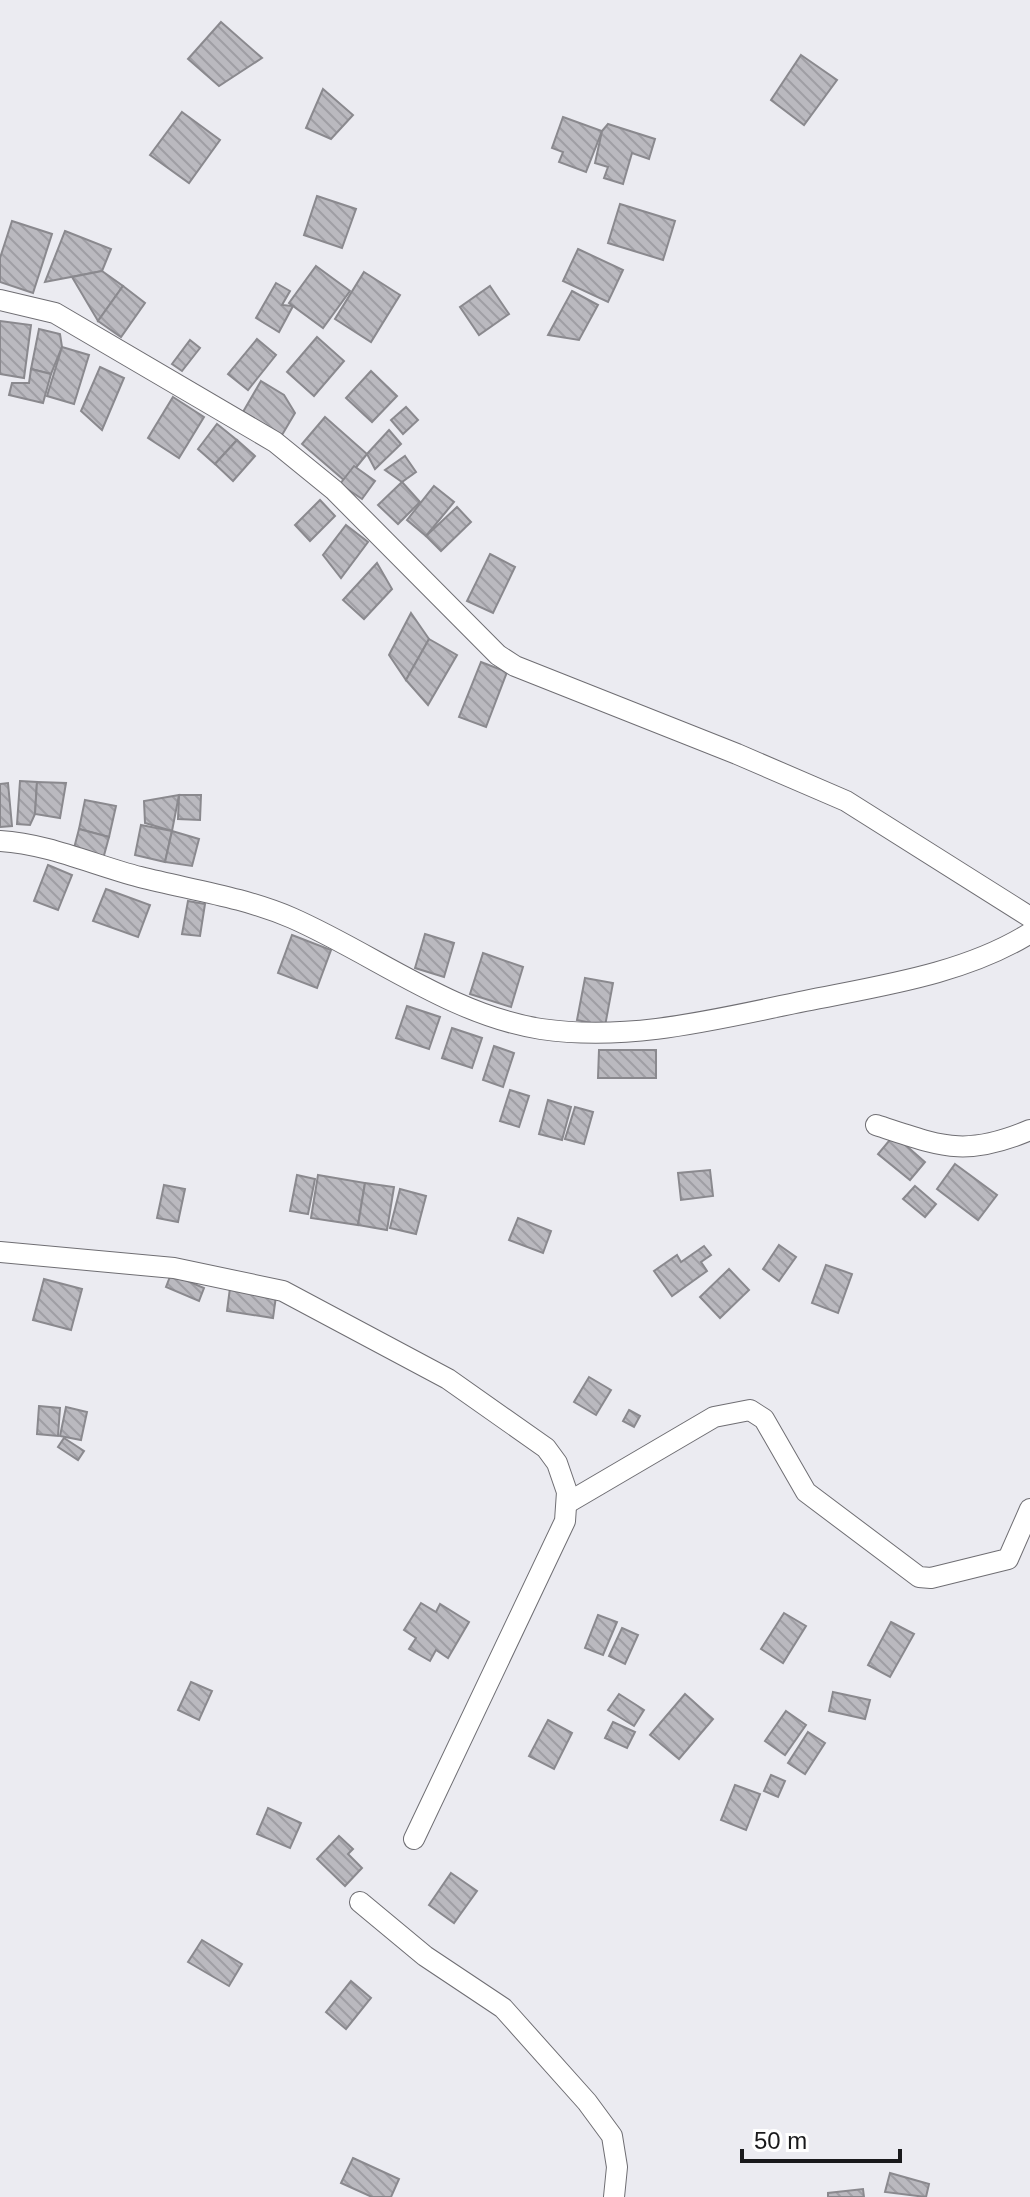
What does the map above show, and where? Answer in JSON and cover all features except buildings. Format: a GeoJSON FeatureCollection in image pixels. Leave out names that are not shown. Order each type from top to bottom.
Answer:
{"type":"FeatureCollection","features":[{"type":"Feature","properties":{"kind":"street"},"geometry":{"type":"LineString","coordinates":[[0,300],[55,313],[275,442],[334,490],[498,655],[515,666],[846,801],[1030,917]]}},
{"type":"Feature","properties":{"kind":"street"},"geometry":{"type":"LineString","coordinates":[[0,841],[37,845],[141,877],[232,898],[292,918],[470,1008],[539,1028],[565,1031],[659,1030],[871,987],[990,954],[1030,933]]}},
{"type":"Feature","properties":{"kind":"street"},"geometry":{"type":"LineString","coordinates":[[876,1125],[957,1149],[985,1146],[1030,1130]]}},
{"type":"Feature","properties":{"kind":"street"},"geometry":{"type":"LineString","coordinates":[[0,1252],[174,1268],[283,1291],[448,1379],[546,1448],[557,1463],[569,1502],[565,1521],[414,1839]]}},
{"type":"Feature","properties":{"kind":"street"},"geometry":{"type":"LineString","coordinates":[[569,1502],[714,1417],[750,1410],[764,1419],[806,1492],[919,1577],[931,1578],[1008,1559],[1030,1509]]}},
{"type":"Feature","properties":{"kind":"street"},"geometry":{"type":"LineString","coordinates":[[360,1902],[372,1916],[425,1956],[503,2008],[569,2081],[612,2136],[617,2167],[614,2197]]}}]}
